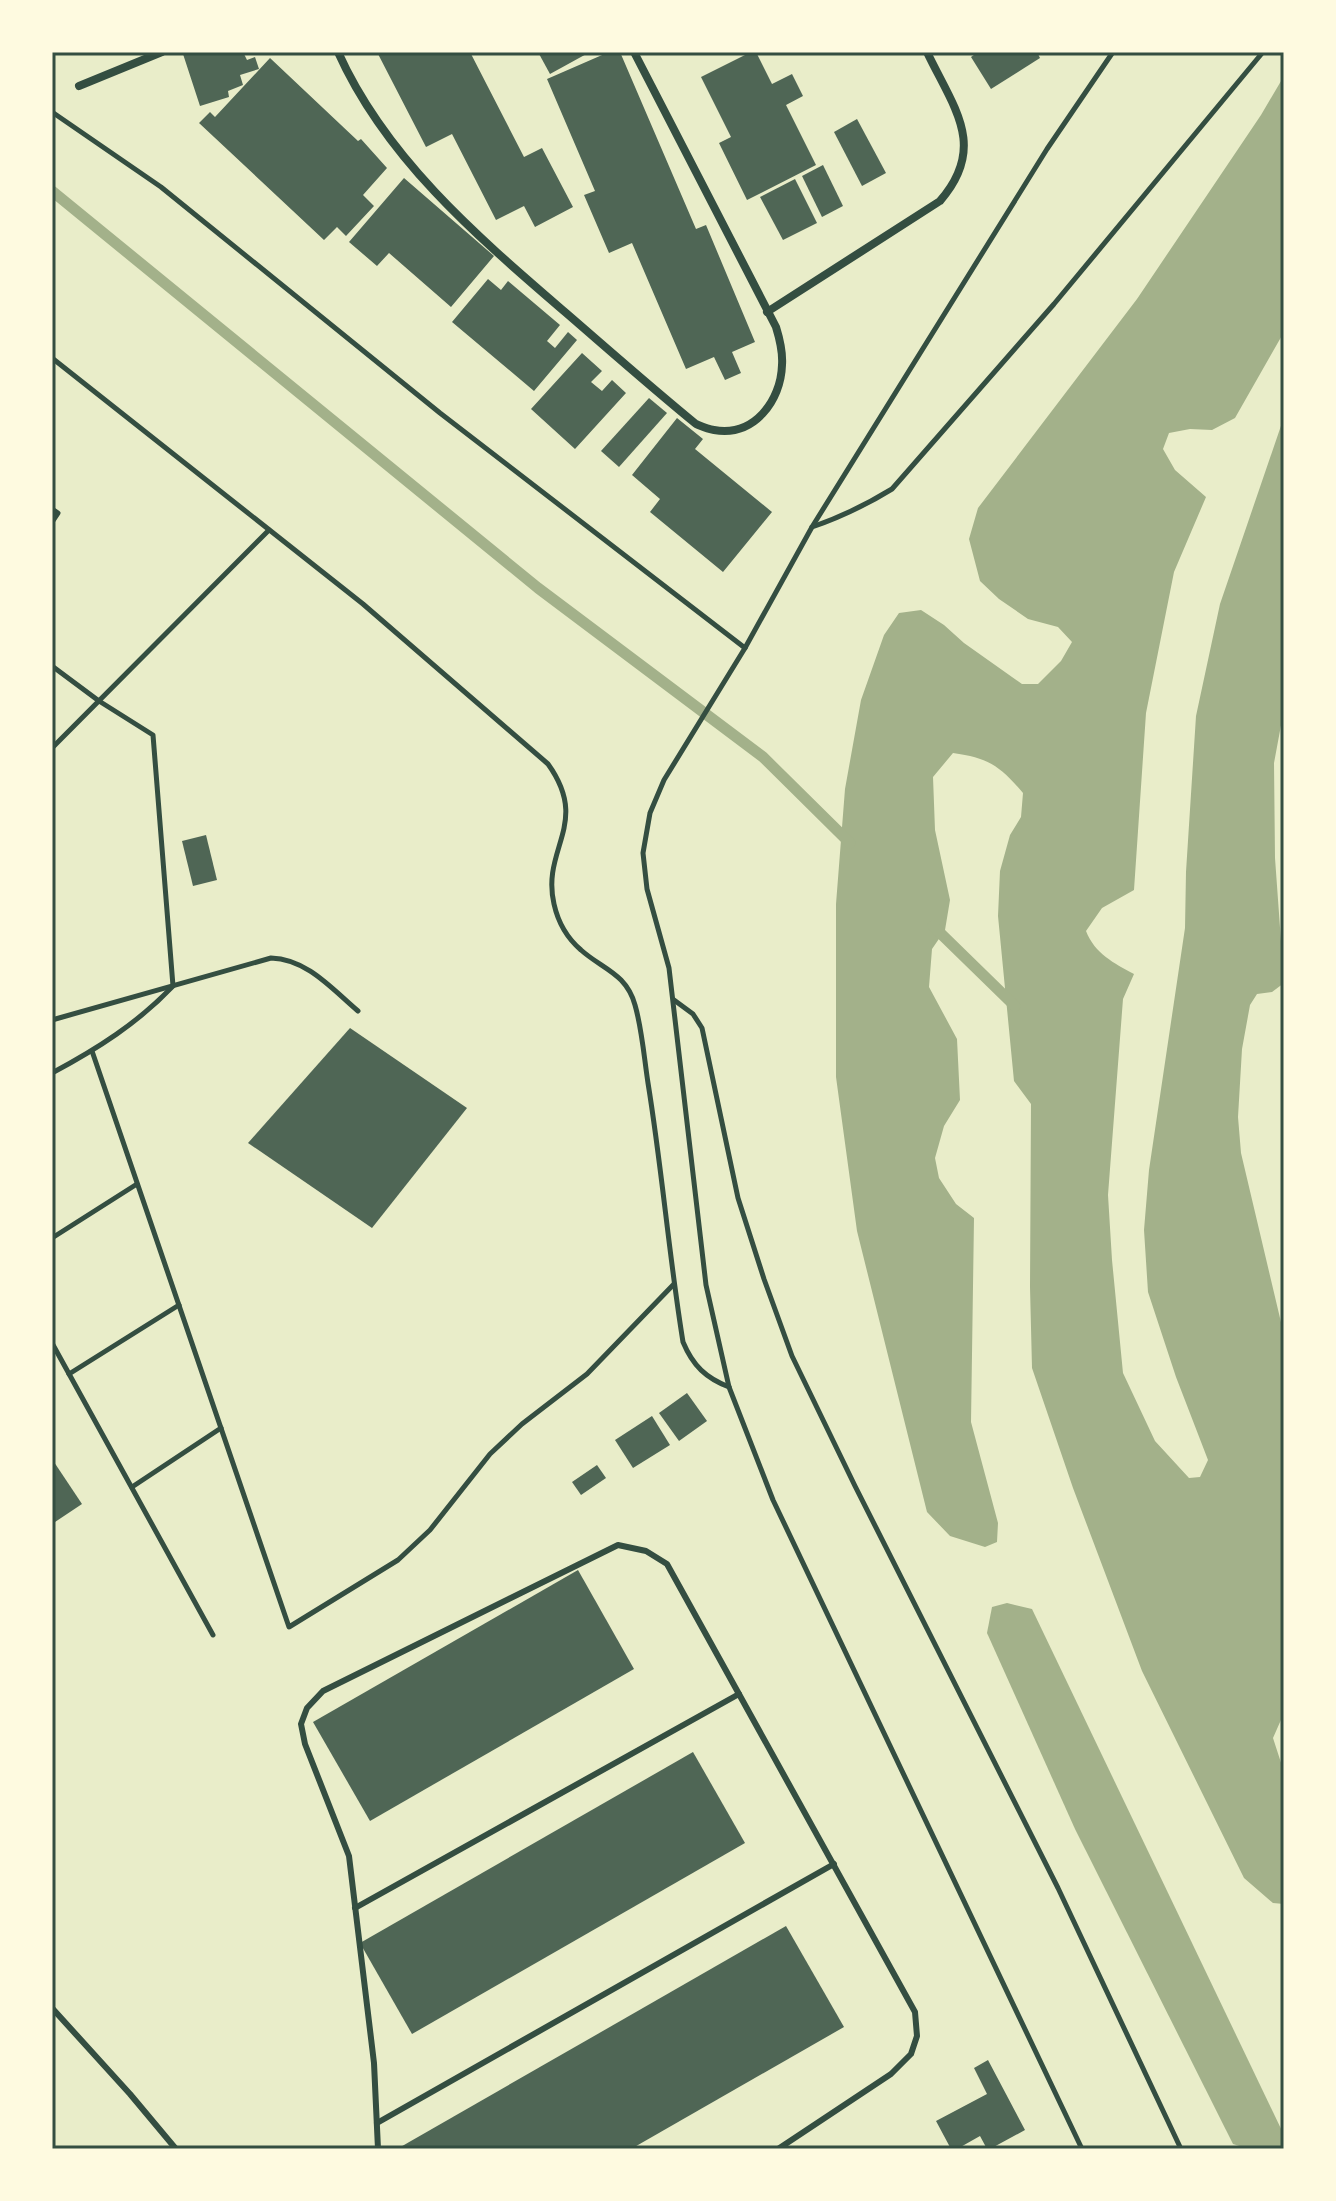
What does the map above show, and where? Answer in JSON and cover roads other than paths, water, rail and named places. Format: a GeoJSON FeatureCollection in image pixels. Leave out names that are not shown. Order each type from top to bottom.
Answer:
{"type":"FeatureCollection","features":[{"type":"Feature","properties":{"kind":"street"},"geometry":{"type":"LineString","coordinates":[[79,86],[162,52]]}},
{"type":"Feature","properties":{"kind":"street"},"geometry":{"type":"LineString","coordinates":[[338,52],[376,121],[420,177],[486,244],[696,424],[713,430],[733,430],[751,424],[765,412],[775,397],[783,363],[781,345],[776,327],[634,52]]}},
{"type":"Feature","properties":{"kind":"street"},"geometry":{"type":"LineString","coordinates":[[767,312],[940,201],[954,185],[962,166],[965,146],[962,125],[927,52]]}},
{"type":"Feature","properties":{"kind":"lane"},"geometry":{"type":"LineString","coordinates":[[378,2149],[374,2063],[349,1856],[305,1744],[301,1724],[307,1708],[323,1691],[618,1545],[646,1551],[667,1564],[915,2012],[917,2036],[911,2054],[891,2074],[778,2149]]}},
{"type":"Feature","properties":{"kind":"lane"},"geometry":{"type":"LineString","coordinates":[[355,1908],[739,1694]]}},
{"type":"Feature","properties":{"kind":"lane"},"geometry":{"type":"LineString","coordinates":[[377,2123],[834,1864]]}},
{"type":"Feature","properties":{"kind":"lane"},"geometry":{"type":"LineString","coordinates":[[52,2008],[176,2149]]}},
{"type":"Feature","properties":{"kind":"lane"},"geometry":{"type":"LineString","coordinates":[[789,2141],[794,2149]]}},
{"type":"Feature","properties":{"kind":"waterway"},"geometry":{"type":"LineString","coordinates":[[52,191],[538,588],[763,757],[850,843]]}},
{"type":"Feature","properties":{"kind":"waterway"},"geometry":{"type":"LineString","coordinates":[[933,926],[1015,1006]]}}]}
